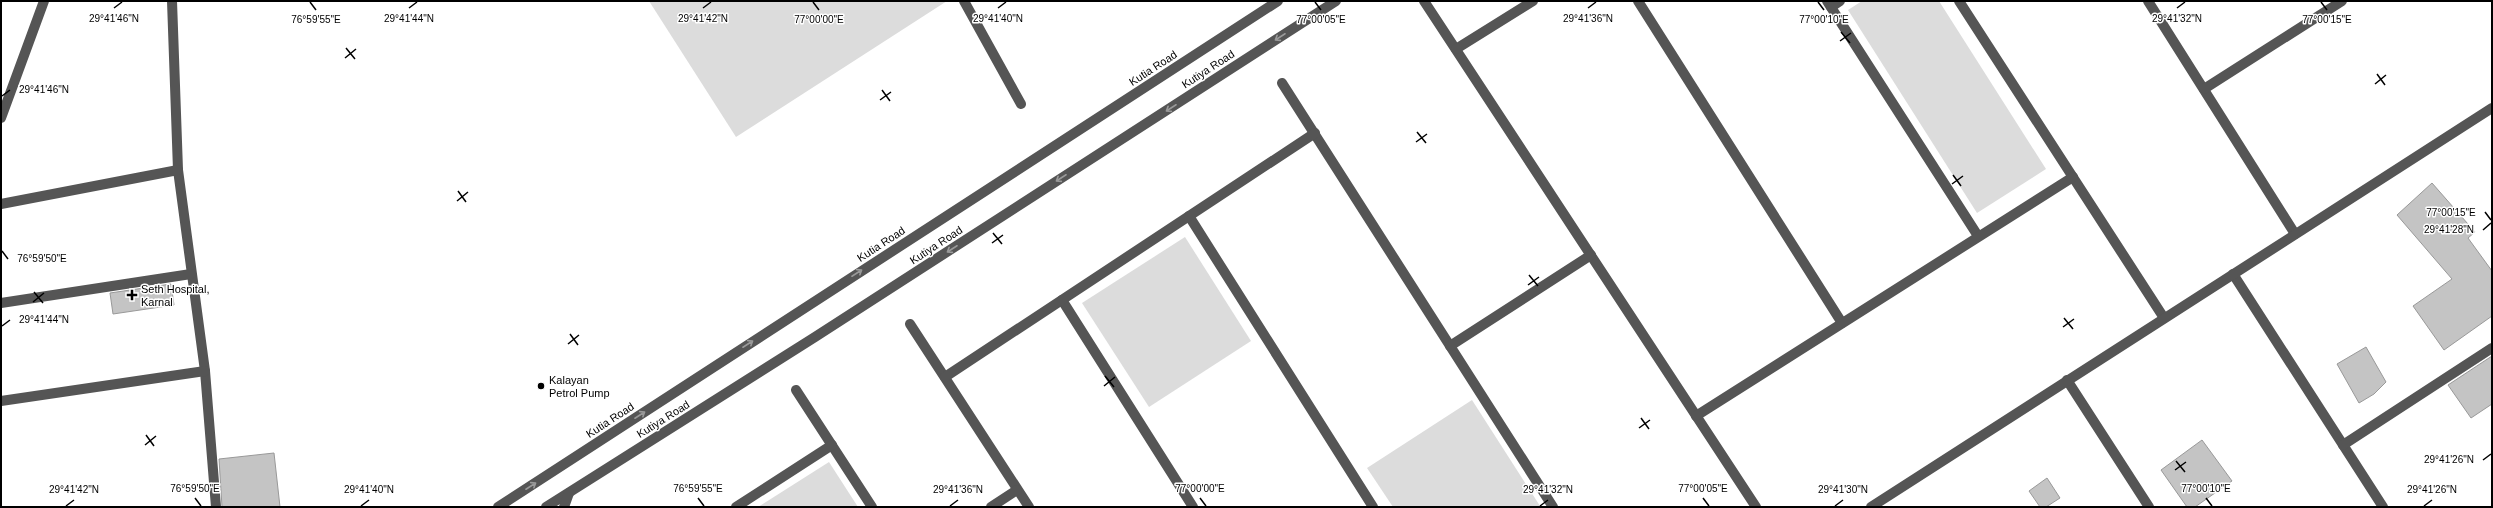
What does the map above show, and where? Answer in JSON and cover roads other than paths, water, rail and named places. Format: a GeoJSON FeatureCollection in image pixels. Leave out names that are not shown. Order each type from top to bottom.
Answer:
{"type":"FeatureCollection","features":[{"type":"Feature","properties":{"kind":"street"},"geometry":{"type":"LineString","coordinates":[[1,118],[44,1]]}},
{"type":"Feature","properties":{"kind":"street"},"geometry":{"type":"LineString","coordinates":[[172,1],[178,170],[204,371],[216,507]]}},
{"type":"Feature","properties":{"kind":"street"},"geometry":{"type":"LineString","coordinates":[[964,1],[1021,104]]}},
{"type":"Feature","properties":{"kind":"street","name":"Kutia Road"},"geometry":{"type":"LineString","coordinates":[[498,507],[1278,1]]}},
{"type":"Feature","properties":{"kind":"street","name":"Kutiya Road"},"geometry":{"type":"LineString","coordinates":[[546,507],[1336,1]]}},
{"type":"Feature","properties":{"kind":"street"},"geometry":{"type":"LineString","coordinates":[[1424,1],[1756,507]]}},
{"type":"Feature","properties":{"kind":"street"},"geometry":{"type":"LineString","coordinates":[[1456,50],[1533,1]]}},
{"type":"Feature","properties":{"kind":"street"},"geometry":{"type":"LineString","coordinates":[[1638,1],[1842,323]]}},
{"type":"Feature","properties":{"kind":"street"},"geometry":{"type":"LineString","coordinates":[[1840,1],[1829,4],[1978,236]]}},
{"type":"Feature","properties":{"kind":"street"},"geometry":{"type":"LineString","coordinates":[[1959,1],[2164,318]]}},
{"type":"Feature","properties":{"kind":"street"},"geometry":{"type":"LineString","coordinates":[[2148,1],[2295,234]]}},
{"type":"Feature","properties":{"kind":"street"},"geometry":{"type":"LineString","coordinates":[[2204,89],[2338,2]]}},
{"type":"Feature","properties":{"kind":"street"},"geometry":{"type":"LineString","coordinates":[[1282,83],[1553,507]]}},
{"type":"Feature","properties":{"kind":"street"},"geometry":{"type":"LineString","coordinates":[[1871,507],[2492,108]]}},
{"type":"Feature","properties":{"kind":"street"},"geometry":{"type":"LineString","coordinates":[[945,377],[1314,133]]}},
{"type":"Feature","properties":{"kind":"street"},"geometry":{"type":"LineString","coordinates":[[1,204],[178,170]]}},
{"type":"Feature","properties":{"kind":"street"},"geometry":{"type":"LineString","coordinates":[[1696,416],[2073,177]]}},
{"type":"Feature","properties":{"kind":"street"},"geometry":{"type":"LineString","coordinates":[[1189,216],[1373,507]]}},
{"type":"Feature","properties":{"kind":"street"},"geometry":{"type":"LineString","coordinates":[[1450,346],[1591,255]]}},
{"type":"Feature","properties":{"kind":"street"},"geometry":{"type":"LineString","coordinates":[[1,303],[191,274]]}},
{"type":"Feature","properties":{"kind":"street"},"geometry":{"type":"LineString","coordinates":[[2233,274],[2383,507]]}},
{"type":"Feature","properties":{"kind":"street"},"geometry":{"type":"LineString","coordinates":[[1062,300],[1192,507]]}},
{"type":"Feature","properties":{"kind":"street"},"geometry":{"type":"LineString","coordinates":[[910,324],[1029,507]]}},
{"type":"Feature","properties":{"kind":"street"},"geometry":{"type":"LineString","coordinates":[[2343,445],[2492,348]]}},
{"type":"Feature","properties":{"kind":"street"},"geometry":{"type":"LineString","coordinates":[[1,401],[204,371]]}},
{"type":"Feature","properties":{"kind":"street"},"geometry":{"type":"LineString","coordinates":[[2067,380],[2149,507]]}},
{"type":"Feature","properties":{"kind":"street"},"geometry":{"type":"LineString","coordinates":[[796,390],[872,507]]}},
{"type":"Feature","properties":{"kind":"street"},"geometry":{"type":"LineString","coordinates":[[736,507],[832,445]]}},
{"type":"Feature","properties":{"kind":"street"},"geometry":{"type":"LineString","coordinates":[[991,507],[1017,490]]}},
{"type":"Feature","properties":{"kind":"street"},"geometry":{"type":"LineString","coordinates":[[564,507],[569,493]]}},
{"type":"Feature","properties":{"kind":"place","name":"Seth Hospital, Karnal"},"geometry":{"type":"Point","coordinates":[132,295]}},
{"type":"Feature","properties":{"kind":"place","name":"Kalayan Petrol Pump"},"geometry":{"type":"Point","coordinates":[541,386]}}]}
